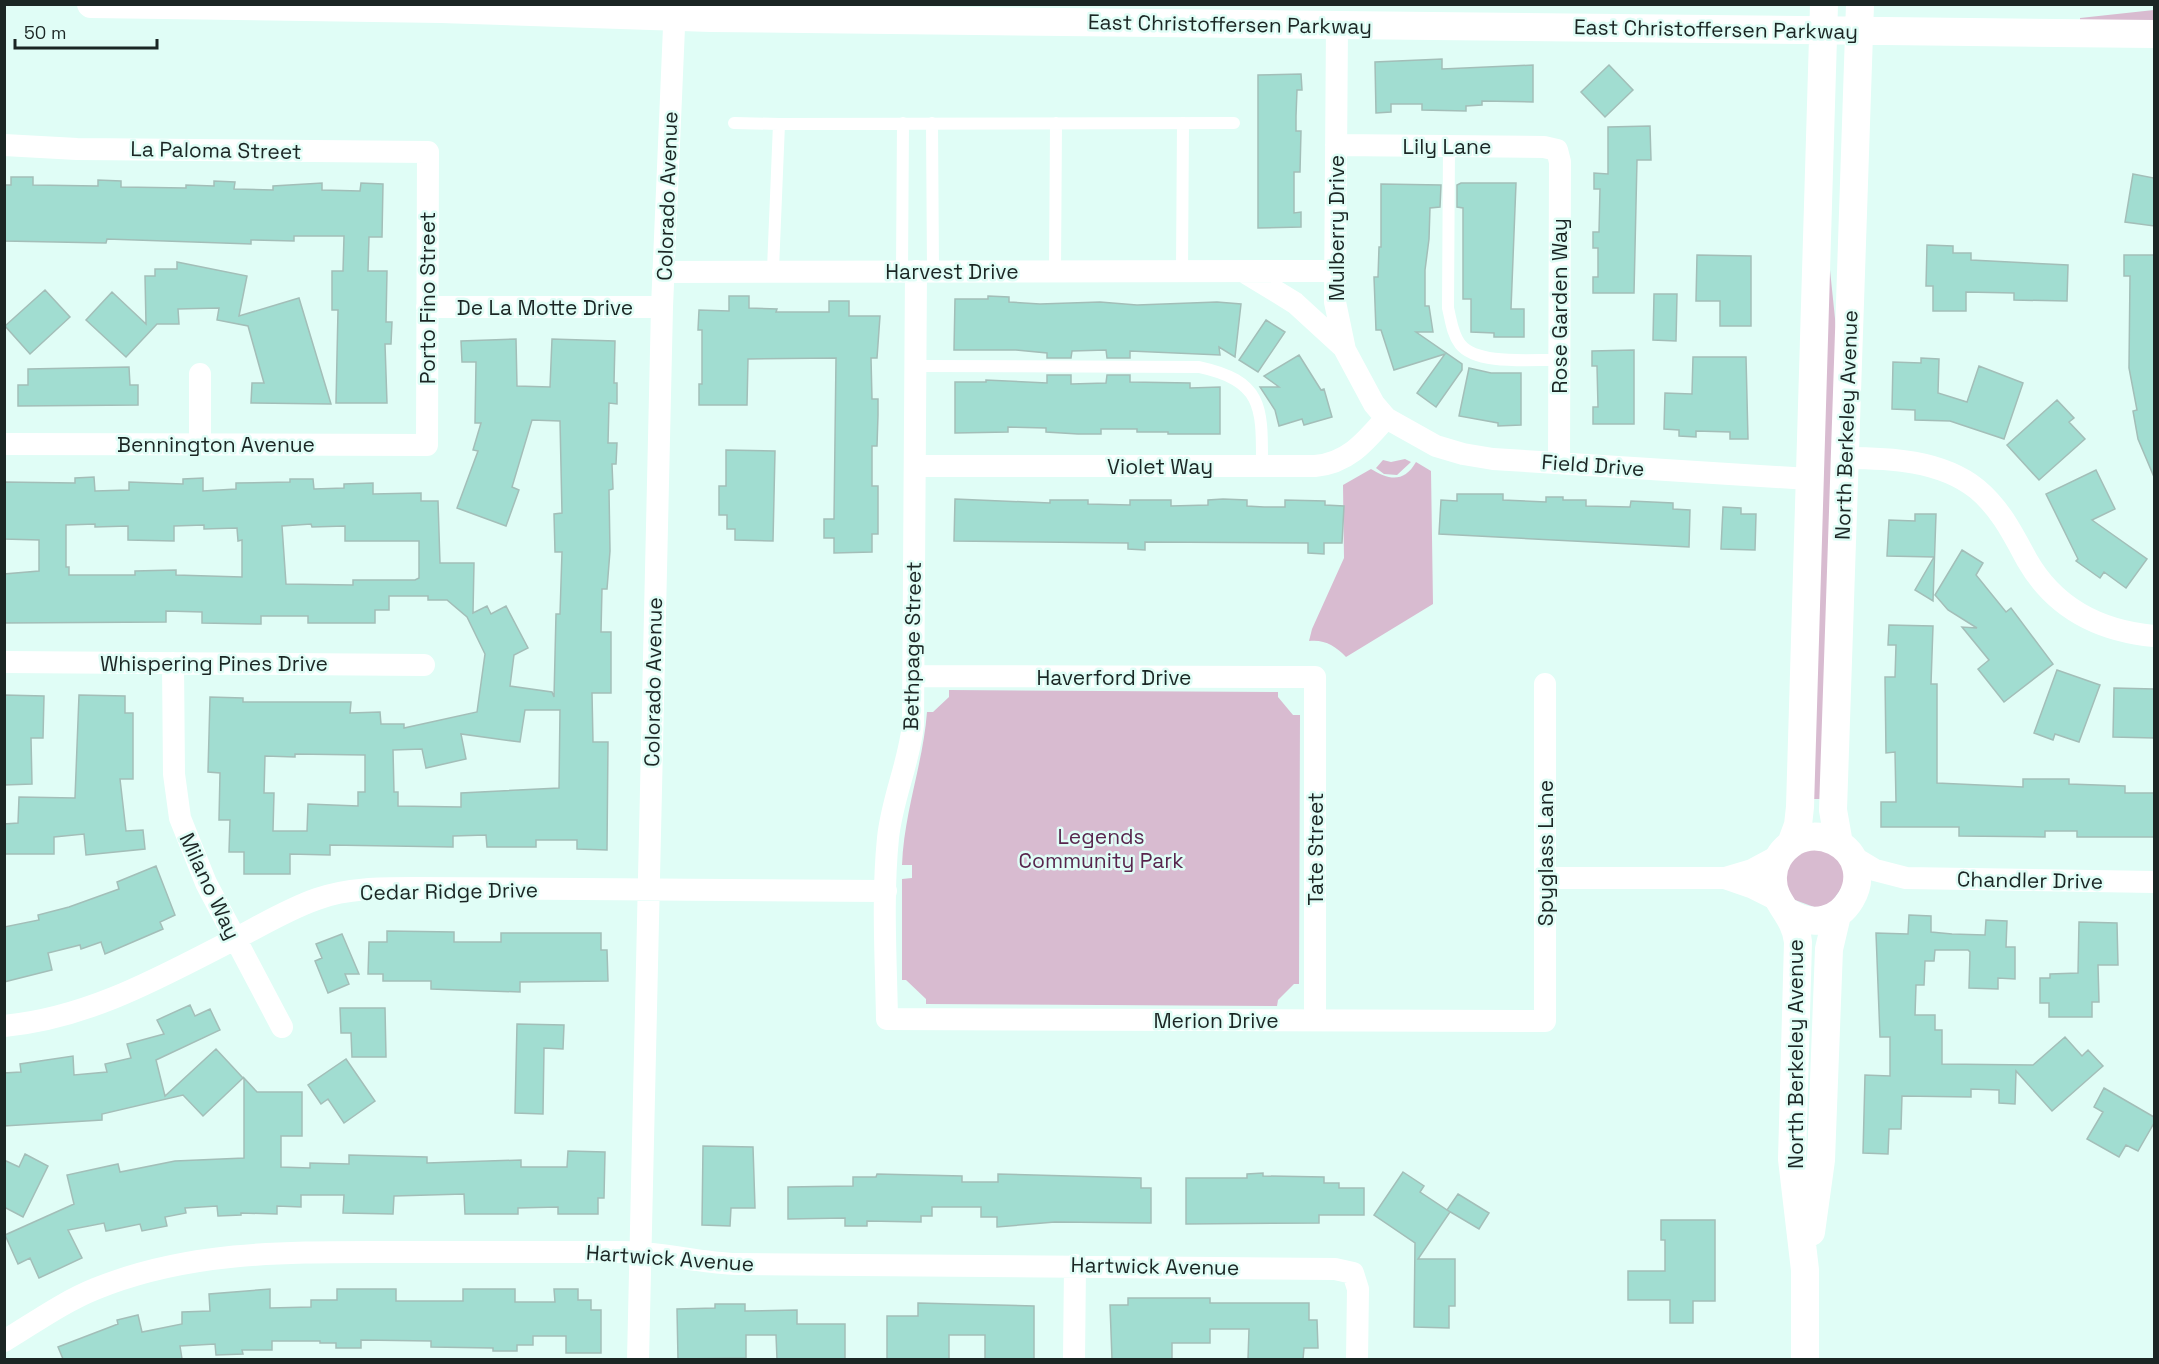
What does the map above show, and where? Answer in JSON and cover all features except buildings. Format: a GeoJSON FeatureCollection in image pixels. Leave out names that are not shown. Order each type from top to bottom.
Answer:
{"type":"FeatureCollection","features":[{"type":"Feature","properties":{"kind":"street","name":"East Christoffersen Parkway"},"geometry":{"type":"LineString","coordinates":[[91,4],[674,10],[1337,25],[1859,18],[2154,34]]}},
{"type":"Feature","properties":{"kind":"street"},"geometry":{"type":"LineString","coordinates":[[1248,24],[1260,11],[1273,8],[1363,7],[1371,4]]}},
{"type":"Feature","properties":{"kind":"street","name":"Colorado Avenue"},"geometry":{"type":"LineString","coordinates":[[638,1359],[662,307],[674,10]]}},
{"type":"Feature","properties":{"kind":"street","name":"North Berkeley Avenue"},"geometry":{"type":"LineString","coordinates":[[1786,849],[1800,816],[1823,18]]}},
{"type":"Feature","properties":{"kind":"street","name":"North Berkeley Avenue"},"geometry":{"type":"LineString","coordinates":[[1845,850],[1833,810],[1859,18]]}},
{"type":"Feature","properties":{"kind":"street","name":"Mulberry Drive"},"geometry":{"type":"LineString","coordinates":[[1337,25],[1334,271],[1337,320],[1357,375],[1386,418]]}},
{"type":"Feature","properties":{"kind":"street","name":"La Paloma Street"},"geometry":{"type":"LineString","coordinates":[[4,145],[76,149],[428,152]]}},
{"type":"Feature","properties":{"kind":"street","name":"Lily Lane"},"geometry":{"type":"LineString","coordinates":[[1336,145],[1544,147],[1557,150]]}},
{"type":"Feature","properties":{"kind":"street","name":"Rose Garden Way"},"geometry":{"type":"LineString","coordinates":[[1557,150],[1560,162],[1558,463]]}},
{"type":"Feature","properties":{"kind":"street","name":"Porto Fino Street"},"geometry":{"type":"LineString","coordinates":[[427,445],[428,152]]}},
{"type":"Feature","properties":{"kind":"street","name":"Harvest Drive"},"geometry":{"type":"LineString","coordinates":[[663,272],[773,270],[1334,271]]}},
{"type":"Feature","properties":{"kind":"street","name":"Bethpage Street"},"geometry":{"type":"LineString","coordinates":[[887,1019],[886,891],[891,821],[911,739],[914,676],[917,271]]}},
{"type":"Feature","properties":{"kind":"street"},"geometry":{"type":"LineString","coordinates":[[1242,271],[1295,303],[1346,350]]}},
{"type":"Feature","properties":{"kind":"street","name":"De La Motte Drive"},"geometry":{"type":"LineString","coordinates":[[427,307],[662,307]]}},
{"type":"Feature","properties":{"kind":"street"},"geometry":{"type":"LineString","coordinates":[[200,374],[200,444]]}},
{"type":"Feature","properties":{"kind":"street","name":"Field Drive"},"geometry":{"type":"LineString","coordinates":[[1386,418],[1427,441],[1463,454],[1558,463],[1809,479]]}},
{"type":"Feature","properties":{"kind":"street","name":"Violet Way"},"geometry":{"type":"LineString","coordinates":[[915,466],[1333,465],[1357,449],[1386,418]]}},
{"type":"Feature","properties":{"kind":"street","name":"Bennington Avenue"},"geometry":{"type":"LineString","coordinates":[[4,444],[427,445]]}},
{"type":"Feature","properties":{"kind":"street"},"geometry":{"type":"LineString","coordinates":[[1845,458],[1908,461],[1964,480],[1977,489],[2000,514],[2034,572],[2064,604],[2112,630],[2154,636]]}},
{"type":"Feature","properties":{"kind":"street","name":"Whispering Pines Drive"},"geometry":{"type":"LineString","coordinates":[[4,662],[424,665]]}},
{"type":"Feature","properties":{"kind":"street","name":"Milano Way"},"geometry":{"type":"LineString","coordinates":[[173,663],[174,774],[180,818],[190,848],[234,939],[282,1027]]}},
{"type":"Feature","properties":{"kind":"street","name":"Haverford Drive"},"geometry":{"type":"LineString","coordinates":[[914,676],[1315,678]]}},
{"type":"Feature","properties":{"kind":"street","name":"Tate Street"},"geometry":{"type":"LineString","coordinates":[[1315,678],[1315,1020]]}},
{"type":"Feature","properties":{"kind":"street","name":"Spyglass Lane"},"geometry":{"type":"LineString","coordinates":[[1545,684],[1545,1021]]}},
{"type":"Feature","properties":{"kind":"street"},"geometry":{"type":"LineString","coordinates":[[1545,878],[1725,878],[1743,874],[1810,837],[1830,840],[1845,850],[1857,880],[1843,909],[1812,921],[1751,886],[1725,878]]}},
{"type":"Feature","properties":{"kind":"street"},"geometry":{"type":"LineString","coordinates":[[1784,907],[1772,878],[1786,849]]}},
{"type":"Feature","properties":{"kind":"street","name":"Chandler Drive"},"geometry":{"type":"LineString","coordinates":[[1845,850],[1875,870],[1906,878],[2154,882]]}},
{"type":"Feature","properties":{"kind":"street","name":"Chandler Drive"},"geometry":{"type":"LineString","coordinates":[[1843,909],[1869,891],[1906,878]]}},
{"type":"Feature","properties":{"kind":"street","name":"Cedar Ridge Drive"},"geometry":{"type":"LineString","coordinates":[[4,1026],[48,1019],[125,995],[290,910],[320,898],[370,889],[886,891]]}},
{"type":"Feature","properties":{"kind":"street","name":"North Berkeley Avenue"},"geometry":{"type":"LineString","coordinates":[[1784,907],[1798,942],[1792,1159],[1805,1270],[1805,1359]]}},
{"type":"Feature","properties":{"kind":"street","name":"North Berkeley Avenue"},"geometry":{"type":"LineString","coordinates":[[1805,1270],[1821,1160],[1829,950],[1843,909]]}},
{"type":"Feature","properties":{"kind":"street","name":"Merion Drive"},"geometry":{"type":"LineString","coordinates":[[887,1019],[1545,1021]]}},
{"type":"Feature","properties":{"kind":"street","name":"Hartwick Avenue"},"geometry":{"type":"LineString","coordinates":[[4,1341],[94,1289],[156,1269],[214,1257],[334,1252],[641,1252],[737,1264],[1075,1265],[1335,1269],[1353,1273],[1358,1290],[1357,1359]]}},
{"type":"Feature","properties":{"kind":"street"},"geometry":{"type":"LineString","coordinates":[[1074,1359],[1075,1265]]}},
{"type":"Feature","properties":{"kind":"lane"},"geometry":{"type":"LineString","coordinates":[[734,123],[1234,123]]}},
{"type":"Feature","properties":{"kind":"lane"},"geometry":{"type":"LineString","coordinates":[[903,123],[917,271]]}},
{"type":"Feature","properties":{"kind":"lane"},"geometry":{"type":"LineString","coordinates":[[917,271],[932,123]]}},
{"type":"Feature","properties":{"kind":"lane"},"geometry":{"type":"LineString","coordinates":[[1055,271],[1056,123]]}},
{"type":"Feature","properties":{"kind":"lane"},"geometry":{"type":"LineString","coordinates":[[1182,271],[1183,123]]}},
{"type":"Feature","properties":{"kind":"lane"},"geometry":{"type":"LineString","coordinates":[[773,270],[779,124]]}},
{"type":"Feature","properties":{"kind":"lane"},"geometry":{"type":"LineString","coordinates":[[1449,146],[1448,308],[1456,337],[1461,345],[1476,355],[1494,359],[1559,360]]}},
{"type":"Feature","properties":{"kind":"lane"},"geometry":{"type":"LineString","coordinates":[[915,366],[1199,367],[1222,372],[1241,382],[1254,398],[1262,417],[1262,466]]}},
{"type":"Feature","properties":{"kind":"green space"},"geometry":{"type":"Polygon","coordinates":[[[2154,10],[2154,23],[2080,22],[2080,18],[2154,10]]]}},
{"type":"Feature","properties":{"kind":"green space"},"geometry":{"type":"Polygon","coordinates":[[[1826,270],[1830,270],[1836,328],[1823,799],[1810,799],[1826,270]]]}},
{"type":"Feature","properties":{"kind":"green space"},"geometry":{"type":"Polygon","coordinates":[[[1405,459],[1411,462],[1397,475],[1384,474],[1376,468],[1383,460],[1391,462],[1405,459]]]}},
{"type":"Feature","properties":{"kind":"green space"},"geometry":{"type":"Polygon","coordinates":[[[1416,462],[1431,471],[1433,604],[1346,657],[1329,644],[1309,641],[1312,629],[1344,558],[1343,485],[1371,469],[1384,476],[1396,478],[1411,469],[1416,462]]]}},
{"type":"Feature","properties":{"kind":"green space","name":"Legends Community Park"},"geometry":{"type":"Polygon","coordinates":[[[949,690],[1278,692],[1278,697],[1293,715],[1300,715],[1299,984],[1294,984],[1278,1000],[1277,1006],[926,1004],[926,999],[906,980],[902,980],[902,879],[912,878],[912,865],[902,865],[903,845],[922,750],[927,712],[933,712],[949,697],[949,690]]]}},
{"type":"Feature","properties":{"kind":"green space"},"geometry":{"type":"Polygon","coordinates":[[[1802,847],[1834,851],[1849,878],[1825,911],[1784,896],[1784,862],[1802,847]]]}}]}
